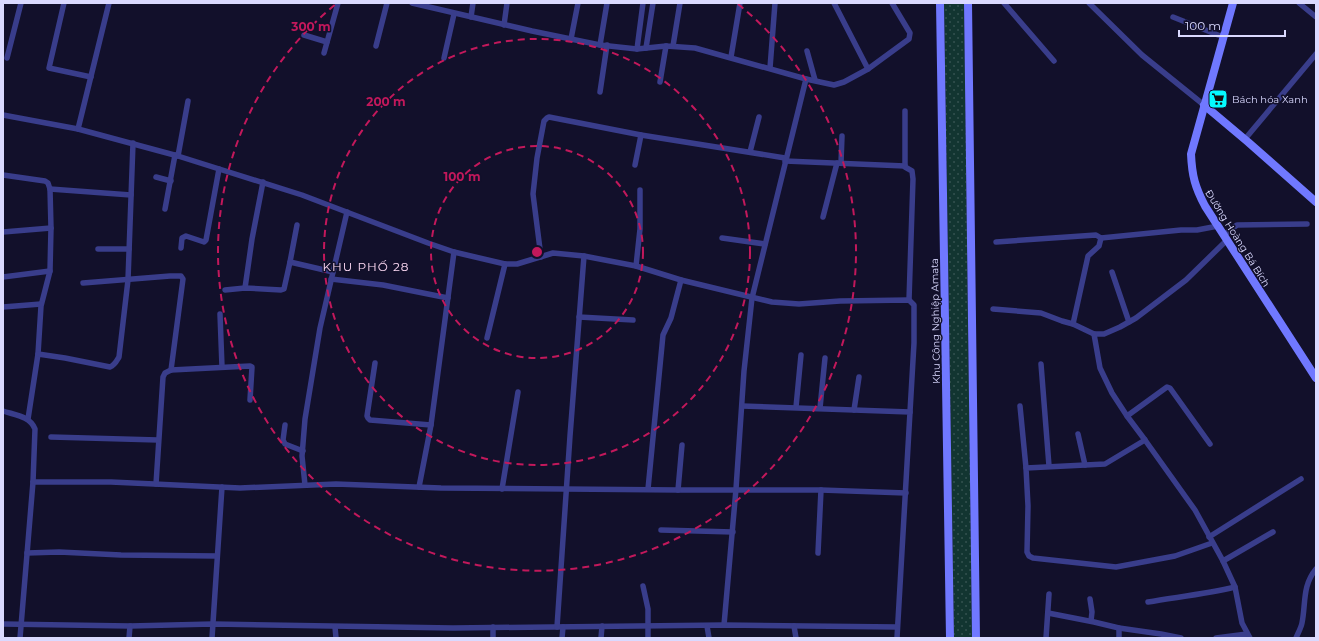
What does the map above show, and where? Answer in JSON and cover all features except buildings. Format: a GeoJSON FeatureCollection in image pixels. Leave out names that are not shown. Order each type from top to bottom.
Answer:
{"type":"FeatureCollection","features":[{"type":"Feature","properties":{"kind":"street"},"geometry":{"type":"LineString","coordinates":[[7,58],[21,3]]}},
{"type":"Feature","properties":{"kind":"street"},"geometry":{"type":"LineString","coordinates":[[64,3],[49,68],[91,77]]}},
{"type":"Feature","properties":{"kind":"street"},"geometry":{"type":"LineString","coordinates":[[78,129],[109,3]]}},
{"type":"Feature","properties":{"kind":"street"},"geometry":{"type":"LineString","coordinates":[[324,54],[338,3]]}},
{"type":"Feature","properties":{"kind":"street"},"geometry":{"type":"LineString","coordinates":[[376,46],[387,3]]}},
{"type":"Feature","properties":{"kind":"street"},"geometry":{"type":"LineString","coordinates":[[412,3],[454,14],[600,45],[637,49],[666,46],[695,48],[806,79],[834,85],[844,82],[868,69],[910,37],[910,33],[892,3]]}},
{"type":"Feature","properties":{"kind":"street"},"geometry":{"type":"LineString","coordinates":[[472,17],[473,3]]}},
{"type":"Feature","properties":{"kind":"street"},"geometry":{"type":"LineString","coordinates":[[504,25],[507,3]]}},
{"type":"Feature","properties":{"kind":"street"},"geometry":{"type":"LineString","coordinates":[[571,39],[578,3]]}},
{"type":"Feature","properties":{"kind":"street"},"geometry":{"type":"LineString","coordinates":[[600,45],[607,3]]}},
{"type":"Feature","properties":{"kind":"street"},"geometry":{"type":"LineString","coordinates":[[637,49],[643,3]]}},
{"type":"Feature","properties":{"kind":"street"},"geometry":{"type":"LineString","coordinates":[[646,48],[653,3]]}},
{"type":"Feature","properties":{"kind":"street"},"geometry":{"type":"LineString","coordinates":[[673,46],[680,3]]}},
{"type":"Feature","properties":{"kind":"street"},"geometry":{"type":"LineString","coordinates":[[731,57],[740,3]]}},
{"type":"Feature","properties":{"kind":"street"},"geometry":{"type":"LineString","coordinates":[[770,68],[775,3]]}},
{"type":"Feature","properties":{"kind":"street"},"geometry":{"type":"LineString","coordinates":[[834,3],[868,69]]}},
{"type":"Feature","properties":{"kind":"street","name":"Khu Công Nghiệp Amata"},"geometry":{"type":"LineString","coordinates":[[940,3],[950,638]]}},
{"type":"Feature","properties":{"kind":"street"},"geometry":{"type":"LineString","coordinates":[[968,3],[976,638]]}},
{"type":"Feature","properties":{"kind":"street"},"geometry":{"type":"LineString","coordinates":[[1004,3],[1054,61]]}},
{"type":"Feature","properties":{"kind":"street"},"geometry":{"type":"LineString","coordinates":[[1089,3],[1142,55],[1245,139],[1316,202]]}},
{"type":"Feature","properties":{"kind":"street","name":"Đường Hoàng Bá Bích"},"geometry":{"type":"LineString","coordinates":[[1233,3],[1191,154],[1192,171],[1196,188],[1205,206],[1316,378]]}},
{"type":"Feature","properties":{"kind":"street"},"geometry":{"type":"LineString","coordinates":[[1299,3],[1316,17]]}},
{"type":"Feature","properties":{"kind":"street"},"geometry":{"type":"LineString","coordinates":[[444,58],[454,14]]}},
{"type":"Feature","properties":{"kind":"street"},"geometry":{"type":"LineString","coordinates":[[1173,17],[1223,37]]}},
{"type":"Feature","properties":{"kind":"street"},"geometry":{"type":"LineString","coordinates":[[304,35],[327,42]]}},
{"type":"Feature","properties":{"kind":"street"},"geometry":{"type":"LineString","coordinates":[[600,92],[607,45]]}},
{"type":"Feature","properties":{"kind":"street"},"geometry":{"type":"LineString","coordinates":[[660,82],[666,46]]}},
{"type":"Feature","properties":{"kind":"street"},"geometry":{"type":"LineString","coordinates":[[807,51],[815,80]]}},
{"type":"Feature","properties":{"kind":"street"},"geometry":{"type":"LineString","coordinates":[[1245,139],[1316,54]]}},
{"type":"Feature","properties":{"kind":"street"},"geometry":{"type":"LineString","coordinates":[[724,625],[752,298],[806,79]]}},
{"type":"Feature","properties":{"kind":"street"},"geometry":{"type":"LineString","coordinates":[[165,209],[188,100]]}},
{"type":"Feature","properties":{"kind":"street"},"geometry":{"type":"LineString","coordinates":[[905,111],[905,166]]}},
{"type":"Feature","properties":{"kind":"street"},"geometry":{"type":"LineString","coordinates":[[3,115],[78,129],[176,156],[263,182],[454,252],[505,264],[518,264],[553,253],[584,256],[636,266],[681,280],[772,302],[799,304],[840,300],[910,300]]}},
{"type":"Feature","properties":{"kind":"street"},"geometry":{"type":"LineString","coordinates":[[541,257],[533,194],[537,158],[544,121],[549,117],[642,135],[750,152],[785,160],[905,166],[912,172],[910,300],[914,305],[914,343],[897,638]]}},
{"type":"Feature","properties":{"kind":"street"},"geometry":{"type":"LineString","coordinates":[[750,152],[759,117]]}},
{"type":"Feature","properties":{"kind":"street"},"geometry":{"type":"LineString","coordinates":[[635,165],[642,135]]}},
{"type":"Feature","properties":{"kind":"street"},"geometry":{"type":"LineString","coordinates":[[823,217],[839,163],[842,136]]}},
{"type":"Feature","properties":{"kind":"street"},"geometry":{"type":"LineString","coordinates":[[38,354],[110,367],[114,366],[119,357],[128,280],[133,144]]}},
{"type":"Feature","properties":{"kind":"street"},"geometry":{"type":"LineString","coordinates":[[181,248],[182,238],[186,236],[204,242],[206,240],[219,169]]}},
{"type":"Feature","properties":{"kind":"street"},"geometry":{"type":"LineString","coordinates":[[3,174],[45,180],[48,182],[50,189],[50,271],[41,304],[38,354],[28,419]]}},
{"type":"Feature","properties":{"kind":"street"},"geometry":{"type":"LineString","coordinates":[[156,177],[171,181]]}},
{"type":"Feature","properties":{"kind":"street"},"geometry":{"type":"LineString","coordinates":[[245,288],[252,239],[263,182]]}},
{"type":"Feature","properties":{"kind":"street"},"geometry":{"type":"LineString","coordinates":[[50,189],[131,195]]}},
{"type":"Feature","properties":{"kind":"street"},"geometry":{"type":"LineString","coordinates":[[636,266],[640,230],[640,190]]}},
{"type":"Feature","properties":{"kind":"street"},"geometry":{"type":"LineString","coordinates":[[305,485],[303,451],[305,419],[313,367],[332,272],[347,212]]}},
{"type":"Feature","properties":{"kind":"street"},"geometry":{"type":"LineString","coordinates":[[225,290],[245,288],[284,289],[297,224]]}},
{"type":"Feature","properties":{"kind":"street"},"geometry":{"type":"LineString","coordinates":[[993,309],[1041,313],[1073,324],[1094,334],[1104,334],[1130,322],[1186,280],[1237,225],[1307,224]]}},
{"type":"Feature","properties":{"kind":"street"},"geometry":{"type":"LineString","coordinates":[[996,242],[1096,235],[1101,238],[1181,230],[1197,230],[1218,226]]}},
{"type":"Feature","properties":{"kind":"street"},"geometry":{"type":"LineString","coordinates":[[3,232],[51,228]]}},
{"type":"Feature","properties":{"kind":"street"},"geometry":{"type":"LineString","coordinates":[[722,238],[765,244]]}},
{"type":"Feature","properties":{"kind":"street"},"geometry":{"type":"LineString","coordinates":[[1073,324],[1088,256],[1099,246],[1101,238]]}},
{"type":"Feature","properties":{"kind":"street"},"geometry":{"type":"LineString","coordinates":[[98,249],[129,249]]}},
{"type":"Feature","properties":{"kind":"street"},"geometry":{"type":"LineString","coordinates":[[419,487],[431,425],[454,252]]}},
{"type":"Feature","properties":{"kind":"street"},"geometry":{"type":"LineString","coordinates":[[562,638],[560,627],[566,489],[584,256]]}},
{"type":"Feature","properties":{"kind":"street"},"geometry":{"type":"LineString","coordinates":[[290,262],[332,272]]}},
{"type":"Feature","properties":{"kind":"street"},"geometry":{"type":"LineString","coordinates":[[487,338],[505,264]]}},
{"type":"Feature","properties":{"kind":"street"},"geometry":{"type":"LineString","coordinates":[[3,278],[50,271]]}},
{"type":"Feature","properties":{"kind":"street"},"geometry":{"type":"LineString","coordinates":[[1112,272],[1130,322]]}},
{"type":"Feature","properties":{"kind":"street"},"geometry":{"type":"LineString","coordinates":[[83,284],[181,276],[183,279],[171,370]]}},
{"type":"Feature","properties":{"kind":"street"},"geometry":{"type":"LineString","coordinates":[[331,279],[383,285],[448,298]]}},
{"type":"Feature","properties":{"kind":"street"},"geometry":{"type":"LineString","coordinates":[[648,489],[663,335],[671,318],[681,280]]}},
{"type":"Feature","properties":{"kind":"street"},"geometry":{"type":"LineString","coordinates":[[3,307],[41,304]]}},
{"type":"Feature","properties":{"kind":"street"},"geometry":{"type":"LineString","coordinates":[[220,314],[222,367]]}},
{"type":"Feature","properties":{"kind":"street"},"geometry":{"type":"LineString","coordinates":[[579,318],[633,320]]}},
{"type":"Feature","properties":{"kind":"street"},"geometry":{"type":"LineString","coordinates":[[1094,334],[1100,368],[1112,393],[1195,510],[1223,561],[1235,587],[1242,623],[1248,636],[1216,638]]}},
{"type":"Feature","properties":{"kind":"street"},"geometry":{"type":"LineString","coordinates":[[796,408],[801,355]]}},
{"type":"Feature","properties":{"kind":"street"},"geometry":{"type":"LineString","coordinates":[[820,408],[826,358]]}},
{"type":"Feature","properties":{"kind":"street"},"geometry":{"type":"LineString","coordinates":[[375,363],[367,416],[368,418],[370,420],[431,425]]}},
{"type":"Feature","properties":{"kind":"street"},"geometry":{"type":"LineString","coordinates":[[1040,364],[1049,466]]}},
{"type":"Feature","properties":{"kind":"street"},"geometry":{"type":"LineString","coordinates":[[156,484],[163,377],[165,373],[171,370],[245,365],[250,366],[252,368],[250,400]]}},
{"type":"Feature","properties":{"kind":"street"},"geometry":{"type":"LineString","coordinates":[[854,410],[859,377]]}},
{"type":"Feature","properties":{"kind":"street"},"geometry":{"type":"LineString","coordinates":[[1127,416],[1167,387],[1170,388],[1210,444]]}},
{"type":"Feature","properties":{"kind":"street"},"geometry":{"type":"LineString","coordinates":[[502,488],[518,392]]}},
{"type":"Feature","properties":{"kind":"street"},"geometry":{"type":"LineString","coordinates":[[742,406],[910,412]]}},
{"type":"Feature","properties":{"kind":"street"},"geometry":{"type":"LineString","coordinates":[[1020,406],[1028,506],[1026,552],[1029,556],[1033,558],[1116,567],[1175,556],[1212,543]]}},
{"type":"Feature","properties":{"kind":"street"},"geometry":{"type":"LineString","coordinates":[[3,411],[28,419],[33,424],[35,429],[33,482],[20,638]]}},
{"type":"Feature","properties":{"kind":"street"},"geometry":{"type":"LineString","coordinates":[[285,425],[283,440],[285,444],[303,451]]}},
{"type":"Feature","properties":{"kind":"street"},"geometry":{"type":"LineString","coordinates":[[1078,434],[1086,465]]}},
{"type":"Feature","properties":{"kind":"street"},"geometry":{"type":"LineString","coordinates":[[51,437],[158,440]]}},
{"type":"Feature","properties":{"kind":"street"},"geometry":{"type":"LineString","coordinates":[[1026,468],[1106,464],[1145,440]]}},
{"type":"Feature","properties":{"kind":"street"},"geometry":{"type":"LineString","coordinates":[[678,490],[682,445]]}},
{"type":"Feature","properties":{"kind":"street"},"geometry":{"type":"LineString","coordinates":[[1209,537],[1301,480]]}},
{"type":"Feature","properties":{"kind":"street"},"geometry":{"type":"LineString","coordinates":[[33,482],[111,482],[240,488],[305,485],[367,485],[566,489],[822,490],[906,493]]}},
{"type":"Feature","properties":{"kind":"street"},"geometry":{"type":"LineString","coordinates":[[212,638],[222,487]]}},
{"type":"Feature","properties":{"kind":"street"},"geometry":{"type":"LineString","coordinates":[[818,554],[822,490]]}},
{"type":"Feature","properties":{"kind":"street"},"geometry":{"type":"LineString","coordinates":[[661,530],[732,532]]}},
{"type":"Feature","properties":{"kind":"street"},"geometry":{"type":"LineString","coordinates":[[1223,561],[1273,532]]}},
{"type":"Feature","properties":{"kind":"street"},"geometry":{"type":"LineString","coordinates":[[27,553],[59,552],[121,556],[217,556]]}},
{"type":"Feature","properties":{"kind":"street"},"geometry":{"type":"LineString","coordinates":[[1296,638],[1301,625],[1307,584],[1316,569]]}},
{"type":"Feature","properties":{"kind":"street"},"geometry":{"type":"LineString","coordinates":[[643,586],[648,609],[648,638]]}},
{"type":"Feature","properties":{"kind":"street"},"geometry":{"type":"LineString","coordinates":[[1148,602],[1190,595],[1208,594],[1235,587]]}},
{"type":"Feature","properties":{"kind":"street"},"geometry":{"type":"LineString","coordinates":[[1046,638],[1049,594]]}},
{"type":"Feature","properties":{"kind":"street"},"geometry":{"type":"LineString","coordinates":[[1090,599],[1092,612],[1091,621]]}},
{"type":"Feature","properties":{"kind":"street"},"geometry":{"type":"LineString","coordinates":[[1048,613],[1119,628],[1181,638]]}},
{"type":"Feature","properties":{"kind":"street"},"geometry":{"type":"LineString","coordinates":[[3,624],[80,624],[130,626],[213,624],[335,627],[724,625],[897,627]]}},
{"type":"Feature","properties":{"kind":"street"},"geometry":{"type":"LineString","coordinates":[[129,638],[130,626]]}},
{"type":"Feature","properties":{"kind":"street"},"geometry":{"type":"LineString","coordinates":[[601,638],[602,626]]}},
{"type":"Feature","properties":{"kind":"street"},"geometry":{"type":"LineString","coordinates":[[706,626],[709,638]]}},
{"type":"Feature","properties":{"kind":"street"},"geometry":{"type":"LineString","coordinates":[[794,626],[796,638]]}},
{"type":"Feature","properties":{"kind":"street"},"geometry":{"type":"LineString","coordinates":[[335,627],[336,638]]}},
{"type":"Feature","properties":{"kind":"street"},"geometry":{"type":"LineString","coordinates":[[493,627],[493,638]]}},
{"type":"Feature","properties":{"kind":"street"},"geometry":{"type":"LineString","coordinates":[[1119,628],[1119,638]]}},
{"type":"Feature","properties":{"kind":"green space"},"geometry":{"type":"Polygon","coordinates":[[[944,3],[964,3],[972,638],[954,638],[944,3]]]}},
{"type":"Feature","properties":{"kind":"place","name":"Bách hóa Xanh"},"geometry":{"type":"Point","coordinates":[1218,99]}},
{"type":"Feature","properties":{"kind":"district","name":"KHU PHỐ 28"},"geometry":{"type":"Point","coordinates":[366,267]}}]}
